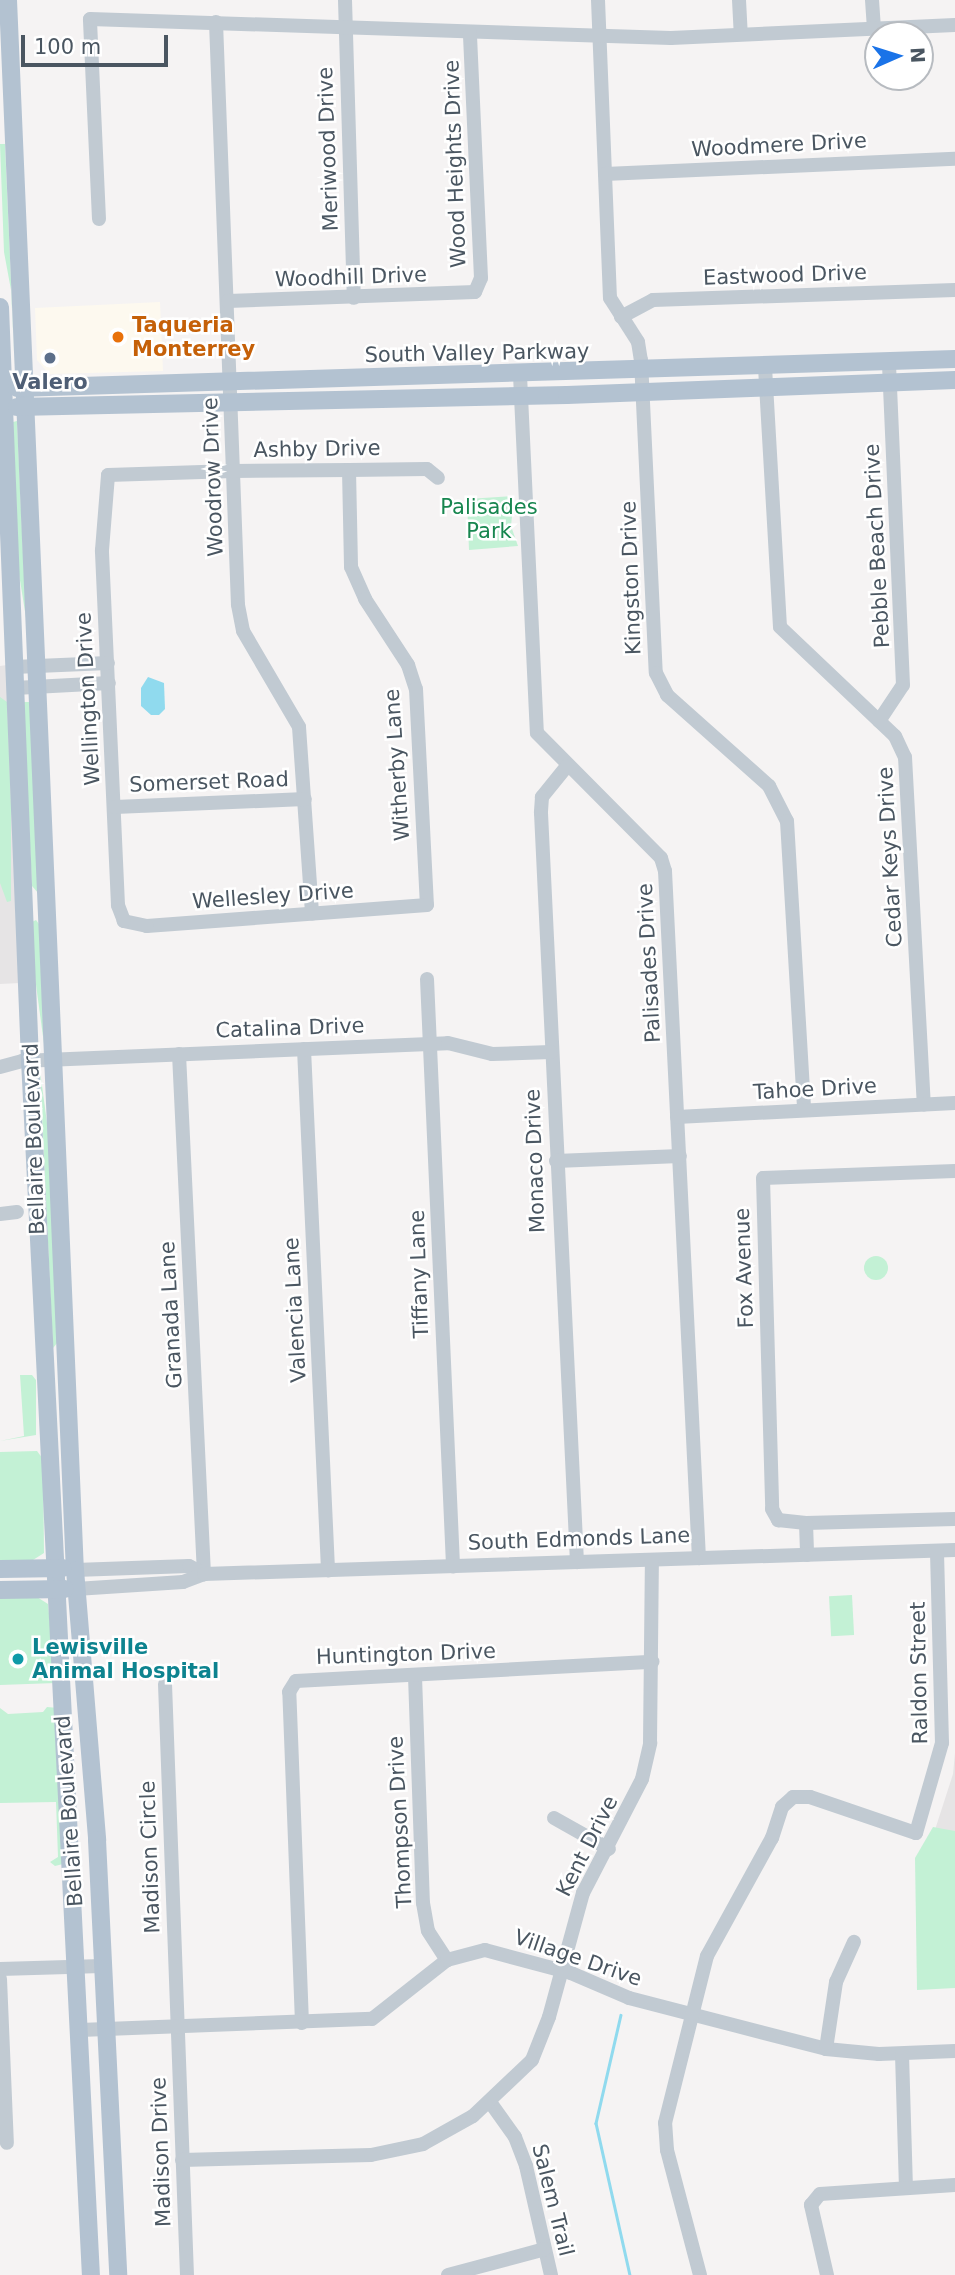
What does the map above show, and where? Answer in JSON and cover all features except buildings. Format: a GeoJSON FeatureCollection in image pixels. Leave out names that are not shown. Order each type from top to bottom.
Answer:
{"type":"FeatureCollection","features":[{"type":"Feature","properties":{"kind":"main road","name":"Bellaire Boulevard"},"geometry":{"type":"LineString","coordinates":[[8,0],[7,129],[26,388],[41,687],[75,1570],[97,1840],[104,2029],[118,2275]]}},
{"type":"Feature","properties":{"kind":"main road","name":"Bellaire Boulevard"},"geometry":{"type":"LineString","coordinates":[[0,307],[3,441],[15,667],[30,1060],[55,1589],[66,1721],[91,2275]]}},
{"type":"Feature","properties":{"kind":"main road","name":"South Valley Parkway"},"geometry":{"type":"LineString","coordinates":[[2,388],[642,372],[955,359]]}},
{"type":"Feature","properties":{"kind":"main road","name":"South Valley Parkway"},"geometry":{"type":"LineString","coordinates":[[3,407],[520,396],[955,380]]}},
{"type":"Feature","properties":{"kind":"main road"},"geometry":{"type":"LineString","coordinates":[[24,909],[49,909]]}},
{"type":"Feature","properties":{"kind":"main road"},"geometry":{"type":"LineString","coordinates":[[45,1363],[66,1361]]}},
{"type":"Feature","properties":{"kind":"main road","name":"South Edmonds Lane"},"geometry":{"type":"LineString","coordinates":[[0,1569],[54,1567],[75,1570]]}},
{"type":"Feature","properties":{"kind":"main road","name":"South Edmonds Lane"},"geometry":{"type":"LineString","coordinates":[[0,1590],[76,1589]]}},
{"type":"Feature","properties":{"kind":"street","name":"Meriwood Drive"},"geometry":{"type":"LineString","coordinates":[[345,0],[354,298]]}},
{"type":"Feature","properties":{"kind":"street","name":"Kingston Drive"},"geometry":{"type":"LineString","coordinates":[[598,0],[610,298],[638,342],[642,372],[656,673],[667,695],[769,786],[787,821],[804,1110]]}},
{"type":"Feature","properties":{"kind":"street"},"geometry":{"type":"LineString","coordinates":[[739,0],[741,33]]}},
{"type":"Feature","properties":{"kind":"street"},"geometry":{"type":"LineString","coordinates":[[872,0],[874,21]]}},
{"type":"Feature","properties":{"kind":"street"},"geometry":{"type":"LineString","coordinates":[[99,219],[90,19],[600,37],[864,27]]}},
{"type":"Feature","properties":{"kind":"street","name":"Woodrow Drive"},"geometry":{"type":"LineString","coordinates":[[216,22],[233,471],[243,631],[299,727],[312,914]]}},
{"type":"Feature","properties":{"kind":"street"},"geometry":{"type":"LineString","coordinates":[[934,25],[955,24]]}},
{"type":"Feature","properties":{"kind":"street","name":"Wood Heights Drive"},"geometry":{"type":"LineString","coordinates":[[470,33],[481,278],[475,292]]}},
{"type":"Feature","properties":{"kind":"street","name":"Woodmere Drive"},"geometry":{"type":"LineString","coordinates":[[605,174],[955,159]]}},
{"type":"Feature","properties":{"kind":"street","name":"Eastwood Drive"},"geometry":{"type":"LineString","coordinates":[[621,317],[653,300],[955,290]]}},
{"type":"Feature","properties":{"kind":"street","name":"Woodhill Drive"},"geometry":{"type":"LineString","coordinates":[[228,300],[475,292]]}},
{"type":"Feature","properties":{"kind":"street","name":"Pebble Beach Drive"},"geometry":{"type":"LineString","coordinates":[[879,720],[903,685],[889,362]]}},
{"type":"Feature","properties":{"kind":"street","name":"Cedar Keys Drive"},"geometry":{"type":"LineString","coordinates":[[765,367],[776,617],[787,635],[895,736],[905,757],[924,1104]]}},
{"type":"Feature","properties":{"kind":"street","name":"Palisades Drive"},"geometry":{"type":"LineString","coordinates":[[520,375],[537,733],[566,766],[661,858],[667,898],[699,1558]]}},
{"type":"Feature","properties":{"kind":"street","name":"Ashby Drive"},"geometry":{"type":"LineString","coordinates":[[108,475],[427,469],[438,478]]}},
{"type":"Feature","properties":{"kind":"street","name":"Witherby Lane"},"geometry":{"type":"LineString","coordinates":[[349,470],[351,567],[365,599],[408,665],[416,689],[427,905]]}},
{"type":"Feature","properties":{"kind":"street","name":"Wellington Drive"},"geometry":{"type":"LineString","coordinates":[[108,475],[102,550],[118,905],[124,921]]}},
{"type":"Feature","properties":{"kind":"street"},"geometry":{"type":"LineString","coordinates":[[15,667],[108,663]]}},
{"type":"Feature","properties":{"kind":"street"},"geometry":{"type":"LineString","coordinates":[[15,688],[109,683]]}},
{"type":"Feature","properties":{"kind":"street","name":"Monaco Drive"},"geometry":{"type":"LineString","coordinates":[[566,766],[542,797],[551,1052],[577,1562]]}},
{"type":"Feature","properties":{"kind":"street","name":"Somerset Road"},"geometry":{"type":"LineString","coordinates":[[114,807],[305,799]]}},
{"type":"Feature","properties":{"kind":"street","name":"Wellesley Drive"},"geometry":{"type":"LineString","coordinates":[[124,921],[147,926],[427,905]]}},
{"type":"Feature","properties":{"kind":"street","name":"Tiffany Lane"},"geometry":{"type":"LineString","coordinates":[[427,979],[453,1566]]}},
{"type":"Feature","properties":{"kind":"street","name":"Catalina Drive"},"geometry":{"type":"LineString","coordinates":[[0,1067],[30,1060],[448,1043],[492,1054],[551,1052]]}},
{"type":"Feature","properties":{"kind":"street","name":"Valencia Lane"},"geometry":{"type":"LineString","coordinates":[[304,1049],[328,1570]]}},
{"type":"Feature","properties":{"kind":"street","name":"Granada Lane"},"geometry":{"type":"LineString","coordinates":[[179,1054],[204,1574]]}},
{"type":"Feature","properties":{"kind":"street","name":"Tahoe Drive"},"geometry":{"type":"LineString","coordinates":[[677,1117],[955,1103]]}},
{"type":"Feature","properties":{"kind":"street"},"geometry":{"type":"LineString","coordinates":[[556,1161],[680,1156]]}},
{"type":"Feature","properties":{"kind":"street","name":"Fox Avenue"},"geometry":{"type":"LineString","coordinates":[[955,1171],[763,1178],[772,1509],[779,1520],[806,1523],[955,1518]]}},
{"type":"Feature","properties":{"kind":"street"},"geometry":{"type":"LineString","coordinates":[[0,1214],[17,1212]]}},
{"type":"Feature","properties":{"kind":"street"},"geometry":{"type":"LineString","coordinates":[[806,1523],[807,1555]]}},
{"type":"Feature","properties":{"kind":"street","name":"South Edmonds Lane"},"geometry":{"type":"LineString","coordinates":[[76,1589],[183,1582],[204,1574],[955,1550]]}},
{"type":"Feature","properties":{"kind":"street","name":"Raldon Street"},"geometry":{"type":"LineString","coordinates":[[691,2015],[714,1938],[772,1838],[782,1807],[793,1797],[810,1797],[916,1833],[943,1743],[937,1551]]}},
{"type":"Feature","properties":{"kind":"street","name":"Kent Drive"},"geometry":{"type":"LineString","coordinates":[[182,2160],[371,2155],[423,2144],[458,2127],[490,2102],[532,2060],[583,1893],[609,1849],[642,1779],[650,1743],[652,1560]]}},
{"type":"Feature","properties":{"kind":"street","name":"South Edmonds Lane"},"geometry":{"type":"LineString","coordinates":[[75,1570],[189,1566],[204,1574]]}},
{"type":"Feature","properties":{"kind":"street","name":"Huntington Drive"},"geometry":{"type":"LineString","coordinates":[[302,2024],[289,1692],[296,1681],[652,1662]]}},
{"type":"Feature","properties":{"kind":"street","name":"Thompson Drive"},"geometry":{"type":"LineString","coordinates":[[415,1676],[423,1903],[428,1931],[447,1960]]}},
{"type":"Feature","properties":{"kind":"street","name":"Madison Circle"},"geometry":{"type":"LineString","coordinates":[[165,1684],[178,2027]]}},
{"type":"Feature","properties":{"kind":"street"},"geometry":{"type":"LineString","coordinates":[[554,1818],[609,1849]]}},
{"type":"Feature","properties":{"kind":"street"},"geometry":{"type":"LineString","coordinates":[[826,2049],[836,1982],[853,1942]]}},
{"type":"Feature","properties":{"kind":"street","name":"Village Drive"},"geometry":{"type":"LineString","coordinates":[[80,2031],[302,2024],[372,2019],[447,1960],[485,1950],[561,1970],[629,1998],[826,2049],[902,2054],[955,2051]]}},
{"type":"Feature","properties":{"kind":"street"},"geometry":{"type":"LineString","coordinates":[[0,1969],[102,1966]]}},
{"type":"Feature","properties":{"kind":"street"},"geometry":{"type":"LineString","coordinates":[[0,1979],[7,2143]]}},
{"type":"Feature","properties":{"kind":"street"},"geometry":{"type":"LineString","coordinates":[[691,2015],[665,2123],[667,2150],[700,2275]]}},
{"type":"Feature","properties":{"kind":"street","name":"Madison Drive"},"geometry":{"type":"LineString","coordinates":[[178,2027],[187,2275]]}},
{"type":"Feature","properties":{"kind":"street"},"geometry":{"type":"LineString","coordinates":[[902,2054],[906,2188]]}},
{"type":"Feature","properties":{"kind":"street","name":"Salem Trail"},"geometry":{"type":"LineString","coordinates":[[490,2102],[515,2137],[526,2166],[551,2275]]}},
{"type":"Feature","properties":{"kind":"street"},"geometry":{"type":"LineString","coordinates":[[827,2275],[811,2205],[820,2194],[955,2186]]}},
{"type":"Feature","properties":{"kind":"street"},"geometry":{"type":"LineString","coordinates":[[447,2275],[545,2249]]}},
{"type":"Feature","properties":{"kind":"shaded area"},"geometry":{"type":"Polygon","coordinates":[[[160,302],[163,371],[49,374],[37,360],[35,308],[160,302]]]}},
{"type":"Feature","properties":{"kind":"shaded area"},"geometry":{"type":"Polygon","coordinates":[[[7,665],[20,983],[0,984],[0,666],[7,665]]]}},
{"type":"Feature","properties":{"kind":"shaded area"},"geometry":{"type":"Polygon","coordinates":[[[955,1753],[955,1841],[933,1836],[953,1774],[955,1753]]]}},
{"type":"Feature","properties":{"kind":"green space"},"geometry":{"type":"Polygon","coordinates":[[[0,144],[5,144],[15,372],[11,290],[4,252],[0,144]]]}},
{"type":"Feature","properties":{"kind":"green space"},"geometry":{"type":"Polygon","coordinates":[[[17,421],[26,618],[19,574],[13,422],[17,421]]]}},
{"type":"Feature","properties":{"kind":"green space","name":"Palisades Park"},"geometry":{"type":"Polygon","coordinates":[[[514,496],[511,526],[518,546],[469,550],[467,499],[514,496]]]}},
{"type":"Feature","properties":{"kind":"green space"},"geometry":{"type":"Polygon","coordinates":[[[0,697],[7,702],[11,806],[11,901],[7,902],[0,883],[0,697]]]}},
{"type":"Feature","properties":{"kind":"green space"},"geometry":{"type":"Polygon","coordinates":[[[23,702],[31,702],[39,894],[32,886],[23,702]]]}},
{"type":"Feature","properties":{"kind":"green space"},"geometry":{"type":"Polygon","coordinates":[[[36,920],[39,924],[44,1044],[32,955],[32,922],[36,920]]]}},
{"type":"Feature","properties":{"kind":"green space"},"geometry":{"type":"Polygon","coordinates":[[[40,1071],[50,1145],[58,1342],[53,1348],[40,1071]]]}},
{"type":"Feature","properties":{"kind":"green space"},"geometry":{"type":"Polygon","coordinates":[[[876,1256],[887,1263],[888,1268],[881,1279],[876,1280],[865,1273],[864,1268],[871,1257],[876,1256]]]}},
{"type":"Feature","properties":{"kind":"green space"},"geometry":{"type":"Polygon","coordinates":[[[20,1375],[32,1375],[36,1380],[36,1435],[0,1441],[24,1436],[20,1375]]]}},
{"type":"Feature","properties":{"kind":"green space"},"geometry":{"type":"Polygon","coordinates":[[[37,1451],[43,1459],[44,1553],[33,1560],[0,1562],[0,1452],[37,1451]]]}},
{"type":"Feature","properties":{"kind":"green space"},"geometry":{"type":"Polygon","coordinates":[[[852,1595],[854,1635],[831,1636],[829,1596],[852,1595]]]}},
{"type":"Feature","properties":{"kind":"green space"},"geometry":{"type":"Polygon","coordinates":[[[0,1597],[37,1597],[48,1604],[56,1683],[0,1685],[0,1597]]]}},
{"type":"Feature","properties":{"kind":"green space"},"geometry":{"type":"Polygon","coordinates":[[[47,1707],[58,1708],[63,1864],[55,1866],[50,1862],[58,1857],[56,1802],[0,1803],[0,1708],[8,1714],[43,1712],[47,1707]]]}},
{"type":"Feature","properties":{"kind":"green space"},"geometry":{"type":"Polygon","coordinates":[[[933,1827],[955,1831],[955,1988],[917,1990],[915,1858],[933,1827]]]}},
{"type":"Feature","properties":{"kind":"water"},"geometry":{"type":"Polygon","coordinates":[[[148,677],[164,683],[165,709],[159,715],[151,715],[141,706],[141,688],[148,677]]]}},
{"type":"Feature","properties":{"kind":"waterway"},"geometry":{"type":"LineString","coordinates":[[621,2015],[596,2123],[630,2275]]}},
{"type":"Feature","properties":{"kind":"place","name":"Taqueria Monterrey"},"geometry":{"type":"Point","coordinates":[118,337]}},
{"type":"Feature","properties":{"kind":"place","name":"Valero"},"geometry":{"type":"Point","coordinates":[50,358]}},
{"type":"Feature","properties":{"kind":"place","name":"Lewisville Animal Hospital"},"geometry":{"type":"Point","coordinates":[18,1659]}}]}
